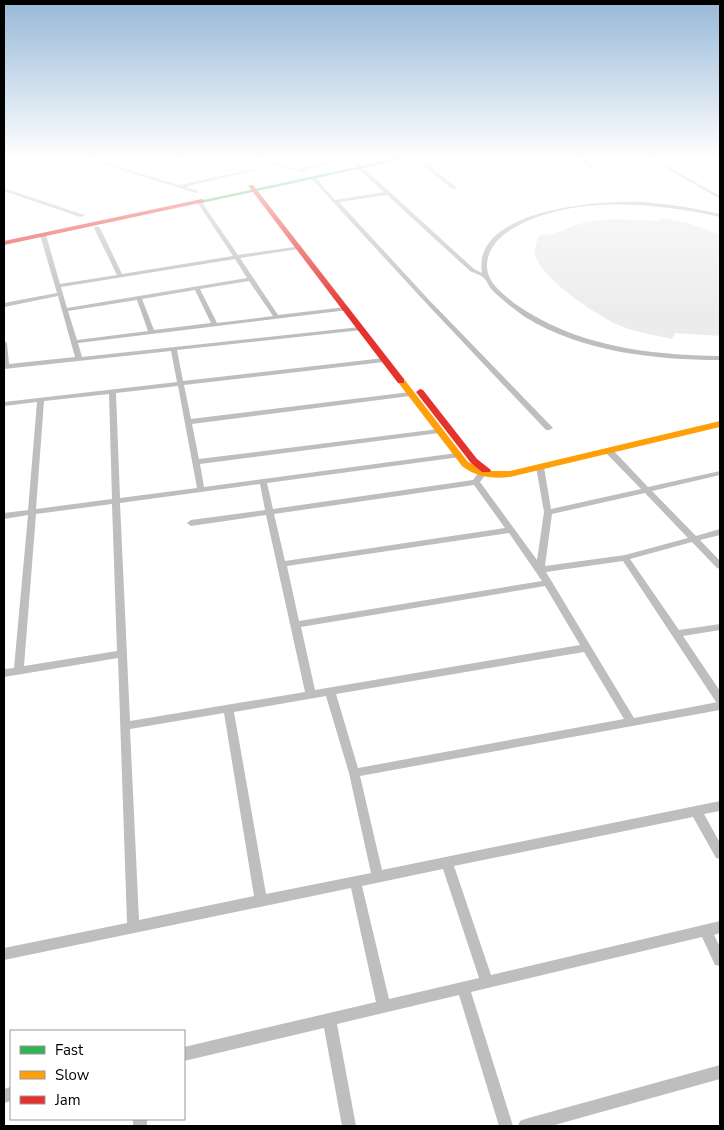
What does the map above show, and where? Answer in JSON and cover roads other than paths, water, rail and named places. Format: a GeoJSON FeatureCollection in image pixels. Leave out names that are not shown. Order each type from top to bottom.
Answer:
{"type":"FeatureCollection","features":[{"type":"Feature","properties":{"kind":"main road"},"geometry":{"type":"LineString","coordinates":[[4,238],[144,210]]}},
{"type":"Feature","properties":{"kind":"main road"},"geometry":{"type":"LineString","coordinates":[[4,243],[146,210]]}},
{"type":"Feature","properties":{"kind":"main road"},"geometry":{"type":"LineString","coordinates":[[272,210],[464,464],[481,476],[496,477],[720,424]]}},
{"type":"Feature","properties":{"kind":"main road"},"geometry":{"type":"LineString","coordinates":[[274,210],[474,461],[481,476]]}},
{"type":"Feature","properties":{"kind":"main road"},"geometry":{"type":"LineString","coordinates":[[481,476],[505,468],[720,418]]}},
{"type":"Feature","properties":{"kind":"street"},"geometry":{"type":"LineString","coordinates":[[64,210],[82,216]]}},
{"type":"Feature","properties":{"kind":"street"},"geometry":{"type":"LineString","coordinates":[[206,210],[277,318]]}},
{"type":"Feature","properties":{"kind":"street"},"geometry":{"type":"LineString","coordinates":[[340,210],[549,428]]}},
{"type":"Feature","properties":{"kind":"street"},"geometry":{"type":"LineString","coordinates":[[407,210],[472,270],[487,278]]}},
{"type":"Feature","properties":{"kind":"street"},"geometry":{"type":"LineString","coordinates":[[564,210],[522,222],[503,232],[489,247],[484,269],[487,278],[500,295],[523,313],[564,333],[631,351],[680,357],[720,358]]}},
{"type":"Feature","properties":{"kind":"street"},"geometry":{"type":"LineString","coordinates":[[691,210],[720,215]]}},
{"type":"Feature","properties":{"kind":"street"},"geometry":{"type":"LineString","coordinates":[[98,228],[120,276]]}},
{"type":"Feature","properties":{"kind":"street"},"geometry":{"type":"LineString","coordinates":[[43,235],[79,359]]}},
{"type":"Feature","properties":{"kind":"street"},"geometry":{"type":"LineString","coordinates":[[58,286],[299,247]]}},
{"type":"Feature","properties":{"kind":"street"},"geometry":{"type":"LineString","coordinates":[[65,310],[252,279]]}},
{"type":"Feature","properties":{"kind":"street"},"geometry":{"type":"LineString","coordinates":[[197,288],[215,325]]}},
{"type":"Feature","properties":{"kind":"street"},"geometry":{"type":"LineString","coordinates":[[4,305],[60,294]]}},
{"type":"Feature","properties":{"kind":"street"},"geometry":{"type":"LineString","coordinates":[[138,298],[152,333]]}},
{"type":"Feature","properties":{"kind":"street"},"geometry":{"type":"LineString","coordinates":[[74,342],[346,309]]}},
{"type":"Feature","properties":{"kind":"street"},"geometry":{"type":"LineString","coordinates":[[4,343],[5,367],[174,350],[360,328]]}},
{"type":"Feature","properties":{"kind":"street"},"geometry":{"type":"LineString","coordinates":[[174,350],[201,490]]}},
{"type":"Feature","properties":{"kind":"street"},"geometry":{"type":"LineString","coordinates":[[4,404],[384,360]]}},
{"type":"Feature","properties":{"kind":"street"},"geometry":{"type":"LineString","coordinates":[[112,392],[133,927]]}},
{"type":"Feature","properties":{"kind":"street"},"geometry":{"type":"LineString","coordinates":[[188,422],[410,394]]}},
{"type":"Feature","properties":{"kind":"street"},"geometry":{"type":"LineString","coordinates":[[19,671],[41,400]]}},
{"type":"Feature","properties":{"kind":"street"},"geometry":{"type":"LineString","coordinates":[[197,462],[439,431]]}},
{"type":"Feature","properties":{"kind":"street"},"geometry":{"type":"LineString","coordinates":[[609,451],[720,566]]}},
{"type":"Feature","properties":{"kind":"street"},"geometry":{"type":"LineString","coordinates":[[4,516],[458,455]]}},
{"type":"Feature","properties":{"kind":"street"},"geometry":{"type":"LineString","coordinates":[[540,467],[548,512],[540,570]]}},
{"type":"Feature","properties":{"kind":"street"},"geometry":{"type":"LineString","coordinates":[[548,512],[720,474]]}},
{"type":"Feature","properties":{"kind":"street"},"geometry":{"type":"LineString","coordinates":[[192,523],[270,512],[481,476],[511,530],[540,570],[630,722]]}},
{"type":"Feature","properties":{"kind":"street"},"geometry":{"type":"LineString","coordinates":[[263,481],[311,694]]}},
{"type":"Feature","properties":{"kind":"street"},"geometry":{"type":"LineString","coordinates":[[282,564],[511,530]]}},
{"type":"Feature","properties":{"kind":"street"},"geometry":{"type":"LineString","coordinates":[[540,570],[625,558],[720,532]]}},
{"type":"Feature","properties":{"kind":"street"},"geometry":{"type":"LineString","coordinates":[[625,558],[720,699]]}},
{"type":"Feature","properties":{"kind":"street"},"geometry":{"type":"LineString","coordinates":[[296,626],[548,583]]}},
{"type":"Feature","properties":{"kind":"street"},"geometry":{"type":"LineString","coordinates":[[676,634],[720,627]]}},
{"type":"Feature","properties":{"kind":"street"},"geometry":{"type":"LineString","coordinates":[[125,726],[586,648]]}},
{"type":"Feature","properties":{"kind":"street"},"geometry":{"type":"LineString","coordinates":[[4,673],[122,654]]}},
{"type":"Feature","properties":{"kind":"street"},"geometry":{"type":"LineString","coordinates":[[330,691],[354,773],[378,877]]}},
{"type":"Feature","properties":{"kind":"street"},"geometry":{"type":"LineString","coordinates":[[354,773],[720,706]]}},
{"type":"Feature","properties":{"kind":"street"},"geometry":{"type":"LineString","coordinates":[[228,709],[261,901]]}},
{"type":"Feature","properties":{"kind":"street"},"geometry":{"type":"LineString","coordinates":[[4,954],[720,806]]}},
{"type":"Feature","properties":{"kind":"street"},"geometry":{"type":"LineString","coordinates":[[696,811],[720,854]]}},
{"type":"Feature","properties":{"kind":"street"},"geometry":{"type":"LineString","coordinates":[[447,862],[487,982]]}},
{"type":"Feature","properties":{"kind":"street"},"geometry":{"type":"LineString","coordinates":[[355,881],[384,1006]]}},
{"type":"Feature","properties":{"kind":"street"},"geometry":{"type":"LineString","coordinates":[[185,1054],[720,927]]}},
{"type":"Feature","properties":{"kind":"street"},"geometry":{"type":"LineString","coordinates":[[705,931],[720,960]]}},
{"type":"Feature","properties":{"kind":"street"},"geometry":{"type":"LineString","coordinates":[[464,988],[506,1126]]}},
{"type":"Feature","properties":{"kind":"street"},"geometry":{"type":"LineString","coordinates":[[329,1019],[348,1126]]}},
{"type":"Feature","properties":{"kind":"street"},"geometry":{"type":"LineString","coordinates":[[526,1126],[720,1072]]}}]}
